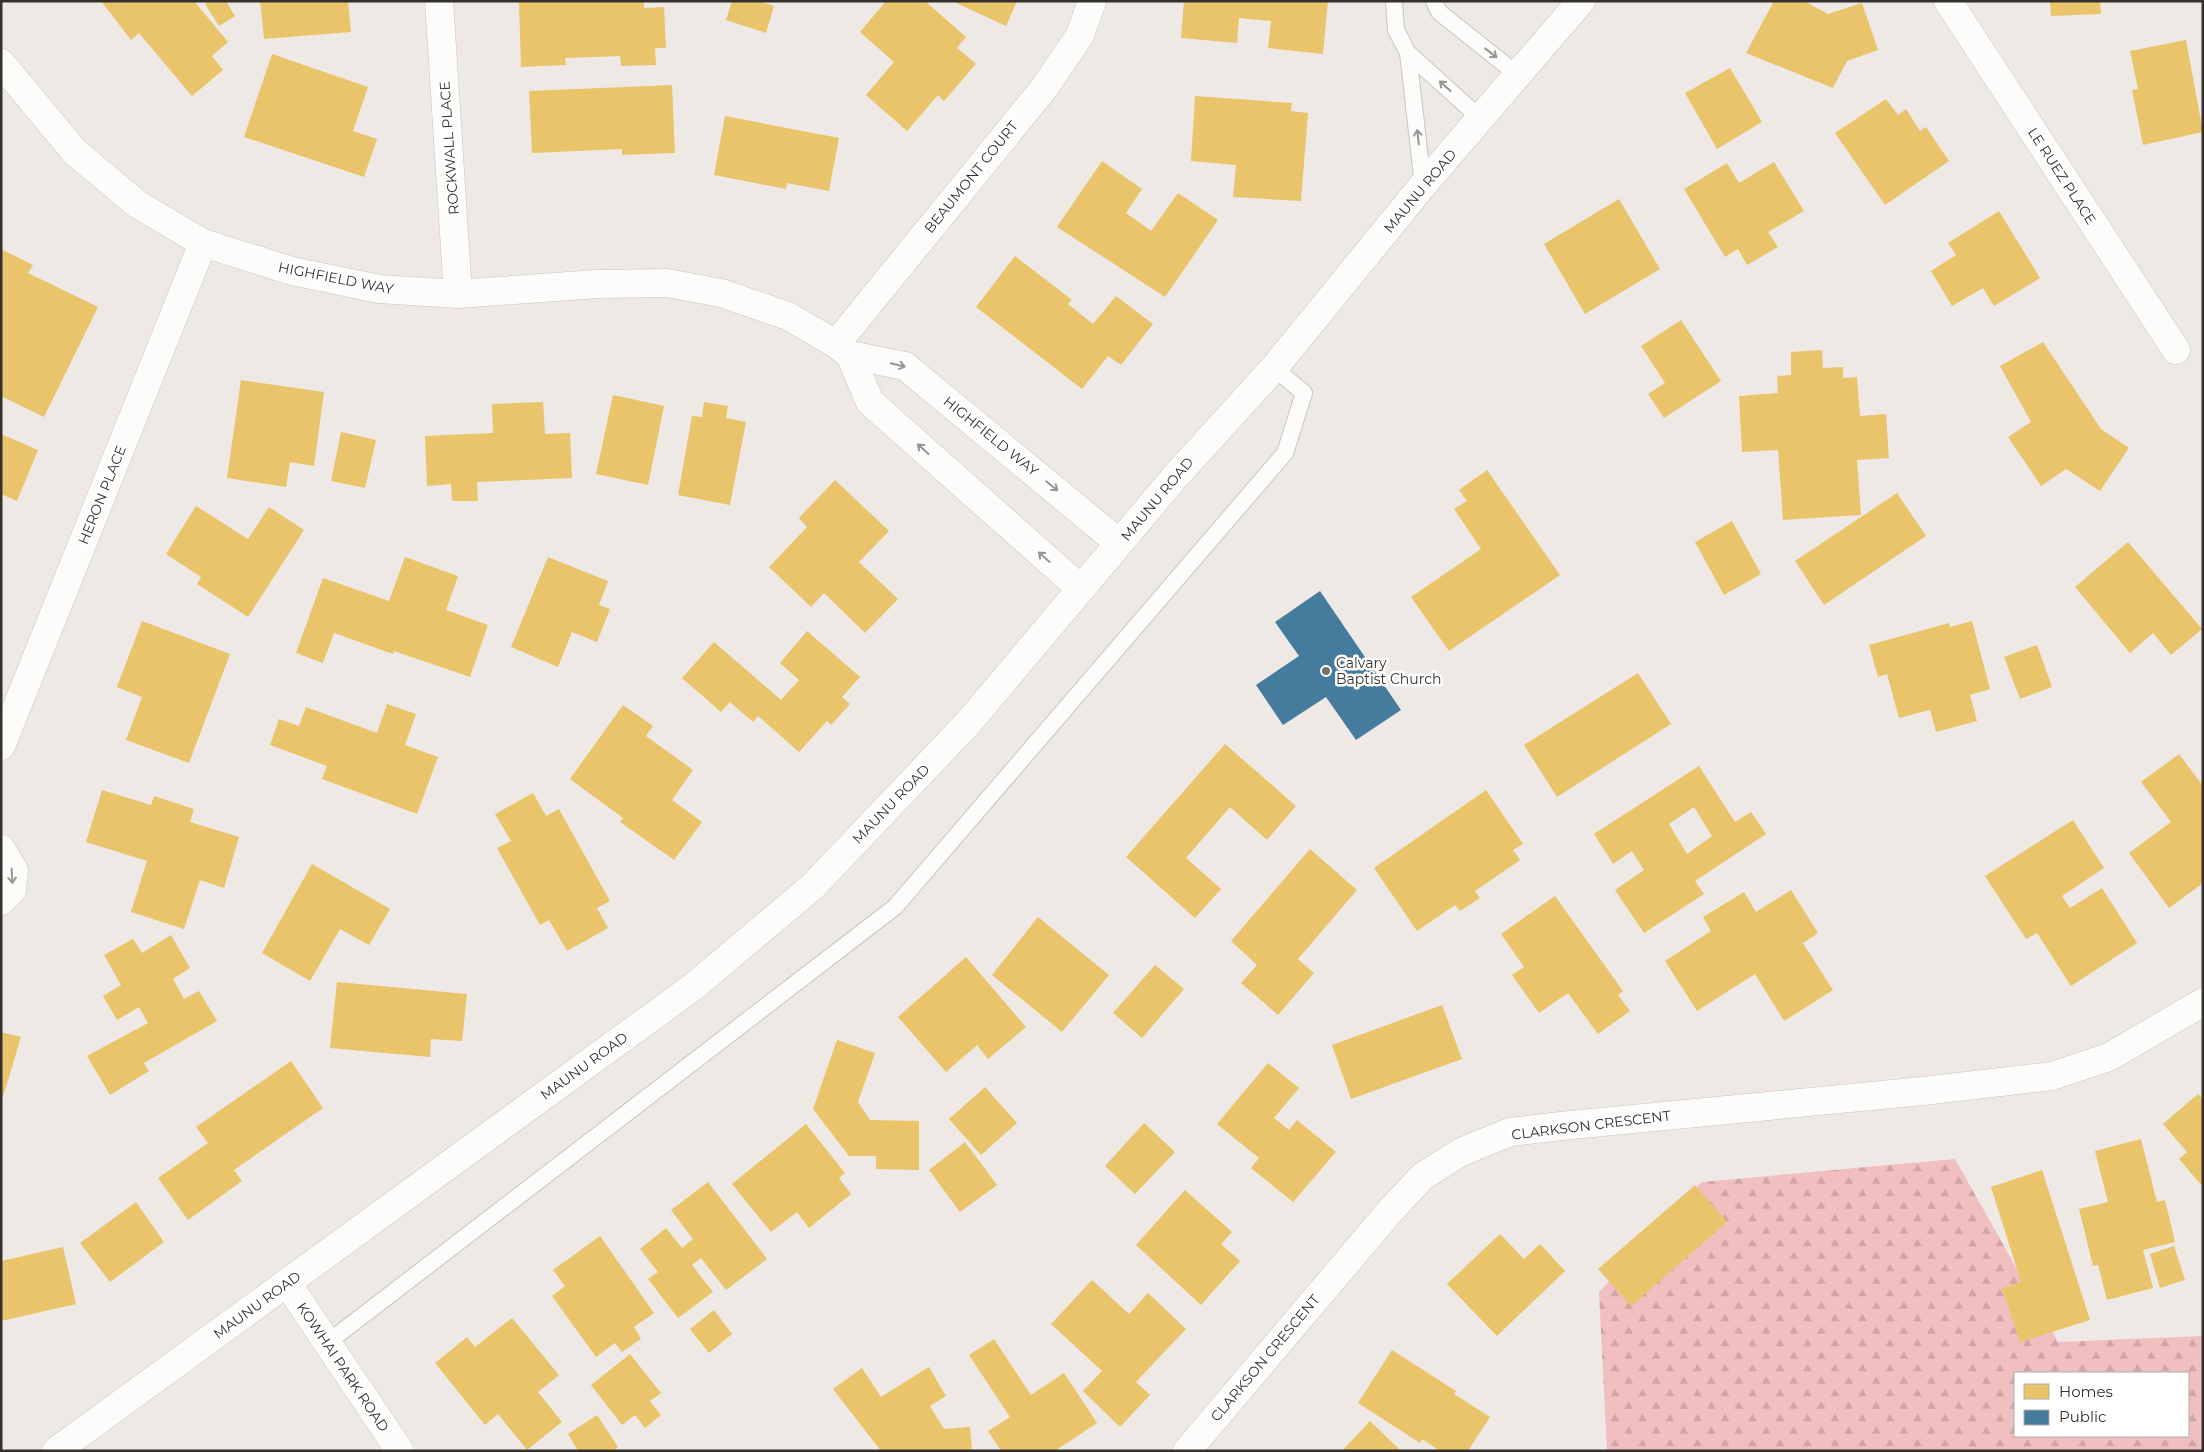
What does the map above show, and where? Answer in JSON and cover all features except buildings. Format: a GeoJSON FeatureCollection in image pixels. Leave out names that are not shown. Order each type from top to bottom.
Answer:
{"type":"FeatureCollection","features":[{"type":"Feature","properties":{"kind":"street","name":"ROCKWALL PLACE"},"geometry":{"type":"LineString","coordinates":[[439,1],[458,294]]}},
{"type":"Feature","properties":{"kind":"street","name":"BEAUMONT COURT"},"geometry":{"type":"LineString","coordinates":[[843,349],[1045,87],[1080,35],[1092,1]]}},
{"type":"Feature","properties":{"kind":"street","name":"MAUNU ROAD"},"geometry":{"type":"LineString","coordinates":[[56,1451],[693,987],[813,886],[969,722],[1174,478],[1274,368],[1423,185],[1581,1]]}},
{"type":"Feature","properties":{"kind":"street","name":"LE RUEZ PLACE"},"geometry":{"type":"LineString","coordinates":[[1948,1],[2176,350]]}},
{"type":"Feature","properties":{"kind":"street","name":"HIGHFIELD WAY"},"geometry":{"type":"LineString","coordinates":[[1,63],[75,152],[137,204],[203,243],[292,271],[379,289],[458,294],[598,284],[667,283],[721,293],[788,316],[843,349],[905,366],[1119,543]]}},
{"type":"Feature","properties":{"kind":"street","name":"HERON PLACE"},"geometry":{"type":"LineString","coordinates":[[1,746],[203,243]]}},
{"type":"Feature","properties":{"kind":"street"},"geometry":{"type":"LineString","coordinates":[[843,349],[870,402],[1081,589]]}},
{"type":"Feature","properties":{"kind":"street"},"geometry":{"type":"LineString","coordinates":[[1,849],[14,870],[12,890],[1,901]]}},
{"type":"Feature","properties":{"kind":"street","name":"CLARKSON CRESCENT"},"geometry":{"type":"LineString","coordinates":[[1187,1451],[1391,1210],[1423,1176],[1461,1152],[1510,1132],[2052,1076],[2109,1057],[2203,1002]]}},
{"type":"Feature","properties":{"kind":"street","name":"KOWHAI PARK ROAD"},"geometry":{"type":"LineString","coordinates":[[286,1283],[400,1451]]}},
{"type":"Feature","properties":{"kind":"lane"},"geometry":{"type":"LineString","coordinates":[[1394,1],[1396,30],[1408,53],[1481,119]]}},
{"type":"Feature","properties":{"kind":"lane"},"geometry":{"type":"LineString","coordinates":[[1434,1],[1439,12],[1518,75]]}},
{"type":"Feature","properties":{"kind":"lane"},"geometry":{"type":"LineString","coordinates":[[1408,53],[1423,185]]}},
{"type":"Feature","properties":{"kind":"lane"},"geometry":{"type":"LineString","coordinates":[[327,1343],[895,907],[1285,453],[1304,393],[1274,368]]}},
{"type":"Feature","properties":{"kind":"green space"},"geometry":{"type":"Polygon","coordinates":[[[1955,1159],[2058,1342],[2203,1336],[2203,1451],[1607,1451],[1599,1292],[1702,1182],[1955,1159]]]}},
{"type":"Feature","properties":{"kind":"place","name":"Calvary Baptist Church"},"geometry":{"type":"Point","coordinates":[1326,671]}}]}
